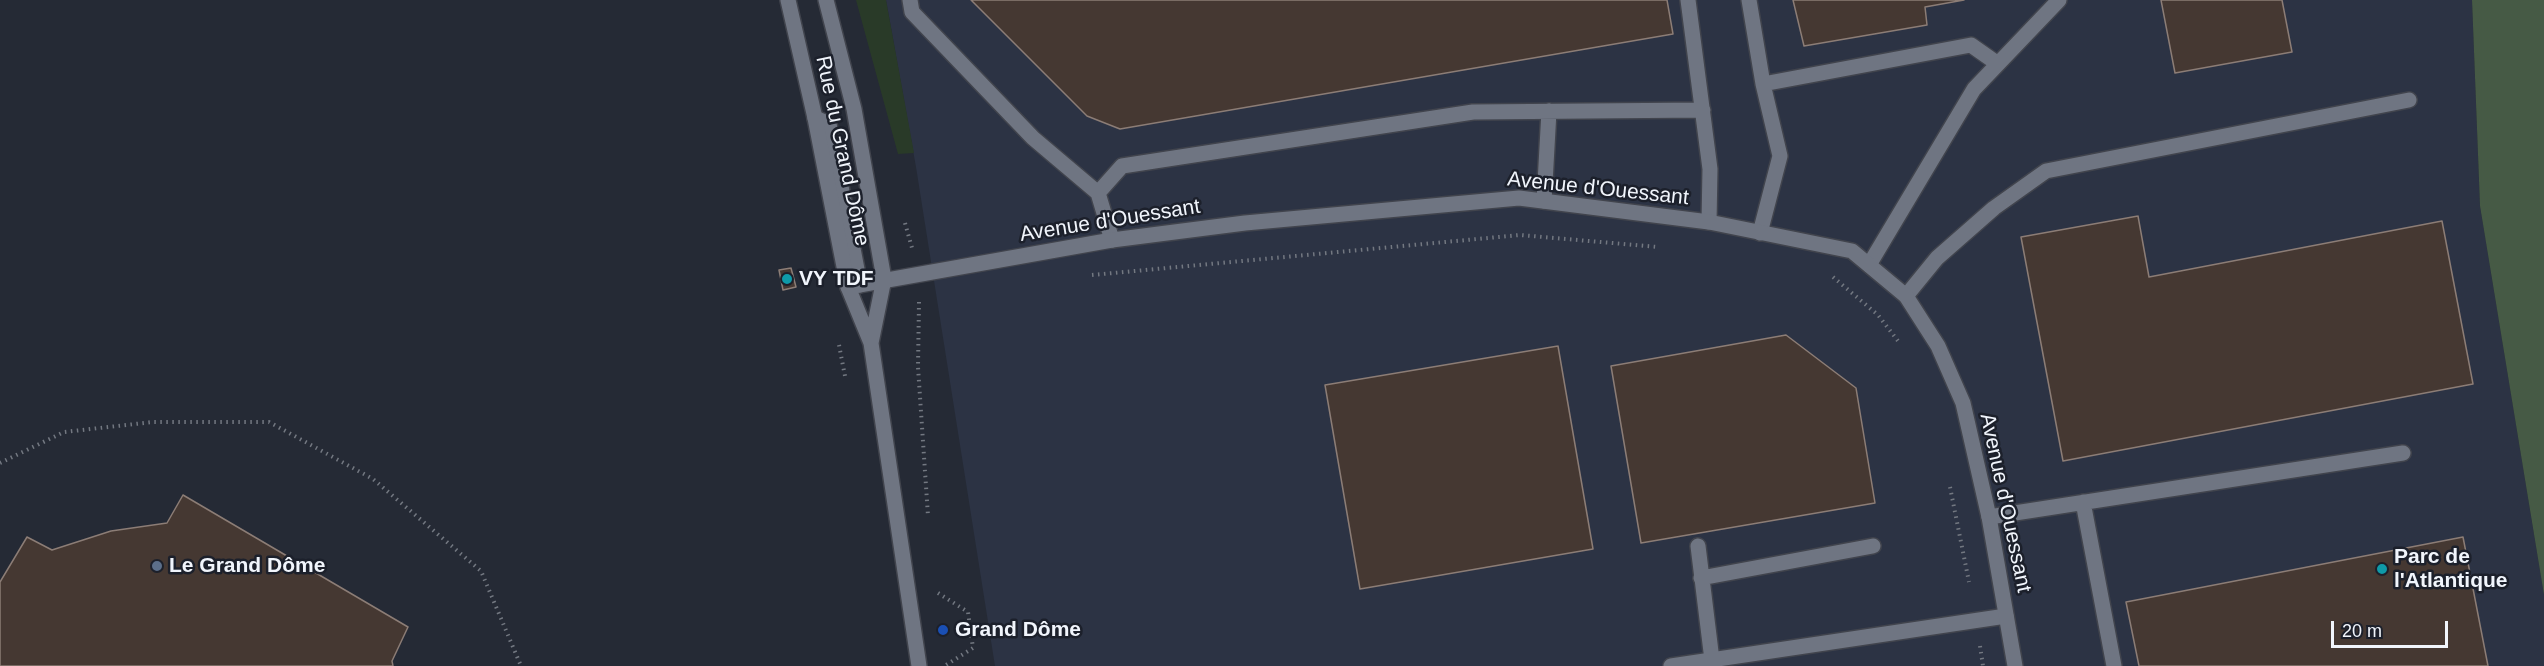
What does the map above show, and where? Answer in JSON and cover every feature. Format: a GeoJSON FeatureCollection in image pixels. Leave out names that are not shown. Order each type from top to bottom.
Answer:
{"type":"FeatureCollection","features":[{"type":"Feature","properties":{"kind":"street","name":"Rue du Grand Dôme"},"geometry":{"type":"LineString","coordinates":[[788,0],[854,286],[871,343],[919,666]]}},
{"type":"Feature","properties":{"kind":"street","name":"Rue du Grand Dôme"},"geometry":{"type":"LineString","coordinates":[[826,0],[854,109],[884,279],[871,343]]}},
{"type":"Feature","properties":{"kind":"street"},"geometry":{"type":"LineString","coordinates":[[910,0],[912,12],[1033,138],[1098,193],[1112,240]]}},
{"type":"Feature","properties":{"kind":"street"},"geometry":{"type":"LineString","coordinates":[[1688,0],[1710,169],[1709,222]]}},
{"type":"Feature","properties":{"kind":"street"},"geometry":{"type":"LineString","coordinates":[[1749,0],[1763,84],[1780,156],[1760,233]]}},
{"type":"Feature","properties":{"kind":"street"},"geometry":{"type":"LineString","coordinates":[[1869,265],[1974,89],[2059,0]]}},
{"type":"Feature","properties":{"kind":"street"},"geometry":{"type":"LineString","coordinates":[[1763,84],[1971,45],[1998,64]]}},
{"type":"Feature","properties":{"kind":"street"},"geometry":{"type":"LineString","coordinates":[[1906,296],[1937,258],[1994,207],[2046,171],[2409,100]]}},
{"type":"Feature","properties":{"kind":"street"},"geometry":{"type":"LineString","coordinates":[[1098,193],[1122,166],[1473,112],[1703,110]]}},
{"type":"Feature","properties":{"kind":"street"},"geometry":{"type":"LineString","coordinates":[[1544,201],[1549,111]]}},
{"type":"Feature","properties":{"kind":"street","name":"Avenue d'Ouessant"},"geometry":{"type":"LineString","coordinates":[[854,286],[1112,240],[1245,223],[1519,198],[1709,222],[1852,251],[1906,296],[1938,346],[1963,402],[1989,517],[2015,666]]}},
{"type":"Feature","properties":{"kind":"street"},"geometry":{"type":"LineString","coordinates":[[1989,517],[2403,453]]}},
{"type":"Feature","properties":{"kind":"street"},"geometry":{"type":"LineString","coordinates":[[2083,502],[2114,666]]}},
{"type":"Feature","properties":{"kind":"street"},"geometry":{"type":"LineString","coordinates":[[1698,546],[1712,660]]}},
{"type":"Feature","properties":{"kind":"street"},"geometry":{"type":"LineString","coordinates":[[1701,578],[1873,546]]}},
{"type":"Feature","properties":{"kind":"street"},"geometry":{"type":"LineString","coordinates":[[1671,666],[2006,616]]}},
{"type":"Feature","properties":{"kind":"path"},"geometry":{"type":"LineString","coordinates":[[903,216],[919,273],[918,367],[928,520]]}},
{"type":"Feature","properties":{"kind":"path"},"geometry":{"type":"LineString","coordinates":[[1084,276],[1520,235],[1659,247]]}},
{"type":"Feature","properties":{"kind":"path"},"geometry":{"type":"LineString","coordinates":[[1822,274],[1833,276],[1878,315],[1904,347]]}},
{"type":"Feature","properties":{"kind":"path"},"geometry":{"type":"LineString","coordinates":[[0,463],[64,432],[153,422],[269,422],[373,479],[481,571],[521,666]]}},
{"type":"Feature","properties":{"kind":"path"},"geometry":{"type":"LineString","coordinates":[[1950,483],[1983,666]]}},
{"type":"Feature","properties":{"kind":"path"},"geometry":{"type":"LineString","coordinates":[[933,590],[968,612],[973,648],[946,666]]}},
{"type":"Feature","properties":{"kind":"shaded area"},"geometry":{"type":"Polygon","coordinates":[[[886,0],[2472,0],[2480,206],[2544,595],[2544,666],[995,666],[916,167],[886,0]]]}},
{"type":"Feature","properties":{"kind":"green space"},"geometry":{"type":"Polygon","coordinates":[[[856,0],[886,0],[914,153],[898,154],[856,0]]]}},
{"type":"Feature","properties":{"kind":"green space"},"geometry":{"type":"Polygon","coordinates":[[[2472,0],[2544,0],[2544,595],[2480,206],[2472,0]]]}},
{"type":"Feature","properties":{"kind":"building"},"geometry":{"type":"Polygon","coordinates":[[[971,0],[1667,0],[1673,34],[1120,129],[1087,116],[971,0]]]}},
{"type":"Feature","properties":{"kind":"building"},"geometry":{"type":"Polygon","coordinates":[[[1793,0],[1964,0],[1925,7],[1927,25],[1804,46],[1793,0]]]}},
{"type":"Feature","properties":{"kind":"building"},"geometry":{"type":"Polygon","coordinates":[[[2161,0],[2282,0],[2292,52],[2175,73],[2161,0]]]}},
{"type":"Feature","properties":{"kind":"building"},"geometry":{"type":"Polygon","coordinates":[[[2138,216],[2149,277],[2442,221],[2473,384],[2063,461],[2021,237],[2138,216]]]}},
{"type":"Feature","properties":{"kind":"building","name":"VY TDF"},"geometry":{"type":"Polygon","coordinates":[[[791,268],[796,287],[783,290],[779,270],[791,268]]]}},
{"type":"Feature","properties":{"kind":"building"},"geometry":{"type":"Polygon","coordinates":[[[1786,335],[1856,388],[1875,503],[1641,543],[1611,366],[1786,335]]]}},
{"type":"Feature","properties":{"kind":"building"},"geometry":{"type":"Polygon","coordinates":[[[1558,346],[1593,549],[1360,589],[1325,385],[1558,346]]]}},
{"type":"Feature","properties":{"kind":"building","name":"Le Grand Dôme"},"geometry":{"type":"Polygon","coordinates":[[[183,495],[408,627],[392,661],[393,666],[0,666],[0,582],[27,537],[52,550],[111,531],[167,523],[183,495]]]}},
{"type":"Feature","properties":{"kind":"building","name":"Parc de l'Atlantique"},"geometry":{"type":"Polygon","coordinates":[[[2463,537],[2488,666],[2139,666],[2126,602],[2463,537]]]}},
{"type":"Feature","properties":{"kind":"place","name":"VY TDF"},"geometry":{"type":"Point","coordinates":[787,279]}},
{"type":"Feature","properties":{"kind":"place","name":"Le Grand Dôme"},"geometry":{"type":"Point","coordinates":[157,566]}},
{"type":"Feature","properties":{"kind":"place","name":"Parc de l'Atlantique"},"geometry":{"type":"Point","coordinates":[2382,569]}},
{"type":"Feature","properties":{"kind":"place","name":"Grand Dôme"},"geometry":{"type":"Point","coordinates":[943,630]}}]}
